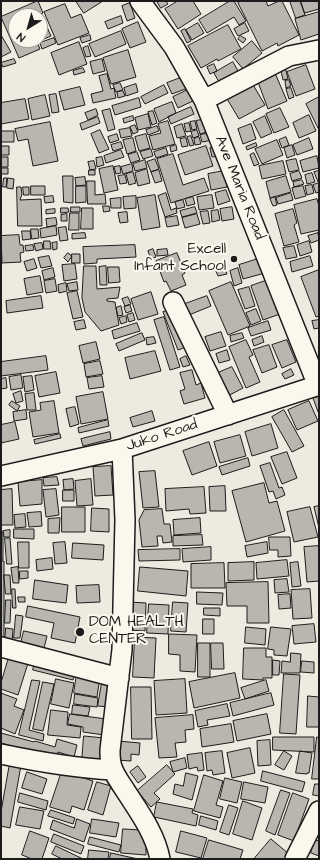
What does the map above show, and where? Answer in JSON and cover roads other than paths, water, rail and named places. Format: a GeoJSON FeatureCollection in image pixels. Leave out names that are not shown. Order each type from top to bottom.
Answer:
{"type":"FeatureCollection","features":[{"type":"Feature","properties":{"kind":"street","name":"Ave Maria Road"},"geometry":{"type":"LineString","coordinates":[[140,1],[174,47],[204,100],[318,386]]}},
{"type":"Feature","properties":{"kind":"street"},"geometry":{"type":"LineString","coordinates":[[204,100],[289,56],[319,50]]}},
{"type":"Feature","properties":{"kind":"street"},"geometry":{"type":"LineString","coordinates":[[173,302],[228,415]]}},
{"type":"Feature","properties":{"kind":"street","name":"Juko Road"},"geometry":{"type":"LineString","coordinates":[[1,476],[122,449],[318,386]]}},
{"type":"Feature","properties":{"kind":"street"},"geometry":{"type":"LineString","coordinates":[[122,449],[125,520],[122,650],[120,678],[110,750],[110,762],[113,770],[153,836],[158,847],[160,859]]}},
{"type":"Feature","properties":{"kind":"street"},"geometry":{"type":"LineString","coordinates":[[1,647],[120,678]]}},
{"type":"Feature","properties":{"kind":"street"},"geometry":{"type":"LineString","coordinates":[[1,754],[42,763],[80,768],[113,770]]}},
{"type":"Feature","properties":{"kind":"street"},"geometry":{"type":"LineString","coordinates":[[295,859],[319,811]]}},
{"type":"Feature","properties":{"kind":"place","name":"Excell Infant School"},"geometry":{"type":"Point","coordinates":[234,259]}},
{"type":"Feature","properties":{"kind":"place","name":"DOM HEALTH CENTER"},"geometry":{"type":"Point","coordinates":[80,632]}}]}
